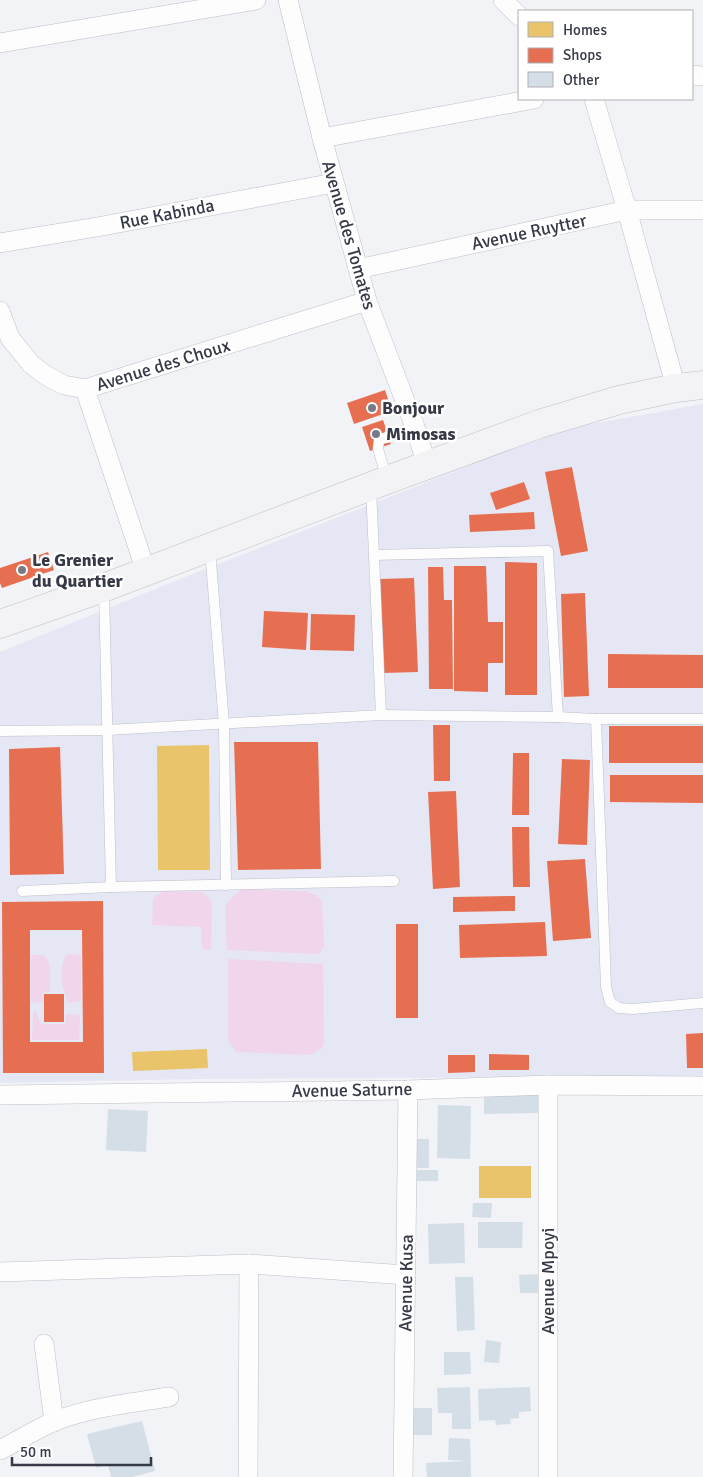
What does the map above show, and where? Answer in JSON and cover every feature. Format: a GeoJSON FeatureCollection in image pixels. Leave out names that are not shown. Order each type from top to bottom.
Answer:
{"type":"FeatureCollection","features":[{"type":"Feature","properties":{"kind":"main road"},"geometry":{"type":"LineString","coordinates":[[2,619],[104,588],[379,483],[563,416],[619,400],[676,388],[703,385]]}},
{"type":"Feature","properties":{"kind":"street"},"geometry":{"type":"LineString","coordinates":[[0,43],[256,0]]}},
{"type":"Feature","properties":{"kind":"street","name":"Avenue des Tomates"},"geometry":{"type":"LineString","coordinates":[[288,0],[322,138],[367,301],[428,465]]}},
{"type":"Feature","properties":{"kind":"street"},"geometry":{"type":"LineString","coordinates":[[503,0],[518,15]]}},
{"type":"Feature","properties":{"kind":"street"},"geometry":{"type":"LineString","coordinates":[[322,138],[529,100]]}},
{"type":"Feature","properties":{"kind":"street"},"geometry":{"type":"LineString","coordinates":[[594,100],[676,388]]}},
{"type":"Feature","properties":{"kind":"street","name":"Rue Kabinda"},"geometry":{"type":"LineString","coordinates":[[0,243],[98,228],[334,183]]}},
{"type":"Feature","properties":{"kind":"street","name":"Avenue Ruytter"},"geometry":{"type":"LineString","coordinates":[[358,269],[627,210],[703,210]]}},
{"type":"Feature","properties":{"kind":"street","name":"Avenue des Choux"},"geometry":{"type":"LineString","coordinates":[[146,571],[85,389],[367,301]]}},
{"type":"Feature","properties":{"kind":"street"},"geometry":{"type":"LineString","coordinates":[[0,311],[10,338],[31,364],[45,376],[64,385],[85,389]]}},
{"type":"Feature","properties":{"kind":"street","name":"Avenue Saturne"},"geometry":{"type":"LineString","coordinates":[[0,1095],[408,1090],[548,1085],[703,1086]]}},
{"type":"Feature","properties":{"kind":"street","name":"Avenue Mpoyi"},"geometry":{"type":"LineString","coordinates":[[548,1085],[548,1477]]}},
{"type":"Feature","properties":{"kind":"street","name":"Avenue Kusa"},"geometry":{"type":"LineString","coordinates":[[402,1477],[408,1090]]}},
{"type":"Feature","properties":{"kind":"street"},"geometry":{"type":"LineString","coordinates":[[248,1477],[249,1264]]}},
{"type":"Feature","properties":{"kind":"street"},"geometry":{"type":"LineString","coordinates":[[0,1272],[249,1264],[406,1275]]}},
{"type":"Feature","properties":{"kind":"street"},"geometry":{"type":"LineString","coordinates":[[44,1344],[54,1422]]}},
{"type":"Feature","properties":{"kind":"street"},"geometry":{"type":"LineString","coordinates":[[0,1450],[54,1422],[72,1416],[115,1405],[169,1397]]}},
{"type":"Feature","properties":{"kind":"lane"},"geometry":{"type":"LineString","coordinates":[[381,715],[374,555],[379,483],[379,440],[415,427]]}},
{"type":"Feature","properties":{"kind":"lane"},"geometry":{"type":"LineString","coordinates":[[210,547],[224,724],[226,885]]}},
{"type":"Feature","properties":{"kind":"lane"},"geometry":{"type":"LineString","coordinates":[[374,555],[548,551],[558,717]]}},
{"type":"Feature","properties":{"kind":"lane"},"geometry":{"type":"LineString","coordinates":[[104,588],[110,887]]}},
{"type":"Feature","properties":{"kind":"lane"},"geometry":{"type":"LineString","coordinates":[[0,731],[107,730],[381,715],[558,717],[596,720],[703,719]]}},
{"type":"Feature","properties":{"kind":"lane"},"geometry":{"type":"LineString","coordinates":[[596,720],[606,987],[610,1002],[619,1008],[633,1009],[703,1003]]}},
{"type":"Feature","properties":{"kind":"lane"},"geometry":{"type":"LineString","coordinates":[[22,892],[110,887],[394,881]]}},
{"type":"Feature","properties":{"kind":"shaded area"},"geometry":{"type":"Polygon","coordinates":[[[703,404],[703,1076],[199,1079],[0,1083],[0,652],[175,581],[563,429],[703,404]]]}},
{"type":"Feature","properties":{"kind":"shaded area"},"geometry":{"type":"Polygon","coordinates":[[[241,889],[306,891],[322,900],[324,947],[319,954],[227,950],[225,905],[241,889]]]}},
{"type":"Feature","properties":{"kind":"shaded area"},"geometry":{"type":"Polygon","coordinates":[[[163,891],[203,892],[212,901],[211,950],[202,949],[201,927],[152,925],[153,898],[163,891]]]}},
{"type":"Feature","properties":{"kind":"shaded area"},"geometry":{"type":"Polygon","coordinates":[[[67,954],[81,955],[81,1001],[68,1003],[64,990],[61,972],[67,954]]]}},
{"type":"Feature","properties":{"kind":"shaded area"},"geometry":{"type":"Polygon","coordinates":[[[31,955],[44,955],[47,958],[50,967],[50,991],[43,993],[43,1001],[31,1003],[31,955]]]}},
{"type":"Feature","properties":{"kind":"shaded area"},"geometry":{"type":"Polygon","coordinates":[[[228,959],[323,964],[324,1042],[322,1048],[310,1055],[236,1052],[228,1040],[228,959]]]}},
{"type":"Feature","properties":{"kind":"shaded area"},"geometry":{"type":"Polygon","coordinates":[[[36,1011],[41,1024],[65,1024],[66,1014],[80,1015],[79,1040],[32,1040],[33,1012],[36,1011]]]}},
{"type":"Feature","properties":{"kind":"building: Homes"},"geometry":{"type":"Polygon","coordinates":[[[209,745],[210,870],[158,870],[157,746],[209,745]]]}},
{"type":"Feature","properties":{"kind":"building: Homes"},"geometry":{"type":"Polygon","coordinates":[[[207,1049],[208,1068],[133,1071],[132,1052],[207,1049]]]}},
{"type":"Feature","properties":{"kind":"building: Homes"},"geometry":{"type":"Polygon","coordinates":[[[479,1166],[531,1166],[531,1198],[479,1198],[479,1166]]]}},
{"type":"Feature","properties":{"kind":"building: Shops"},"geometry":{"type":"Polygon","coordinates":[[[385,390],[392,411],[354,424],[347,403],[385,390]]]}},
{"type":"Feature","properties":{"kind":"building: Shops"},"geometry":{"type":"Polygon","coordinates":[[[383,420],[391,444],[370,451],[362,427],[383,420]]]}},
{"type":"Feature","properties":{"kind":"building: Shops"},"geometry":{"type":"Polygon","coordinates":[[[572,467],[588,551],[561,556],[545,472],[572,467]]]}},
{"type":"Feature","properties":{"kind":"building: Shops"},"geometry":{"type":"Polygon","coordinates":[[[524,482],[530,499],[496,510],[490,493],[524,482]]]}},
{"type":"Feature","properties":{"kind":"building: Shops"},"geometry":{"type":"Polygon","coordinates":[[[534,512],[535,529],[470,532],[469,515],[534,512]]]}},
{"type":"Feature","properties":{"kind":"building: Shops"},"geometry":{"type":"Polygon","coordinates":[[[48,552],[54,570],[2,588],[0,568],[48,552]]]}},
{"type":"Feature","properties":{"kind":"building: Shops"},"geometry":{"type":"Polygon","coordinates":[[[505,562],[537,563],[537,695],[505,695],[505,562]]]}},
{"type":"Feature","properties":{"kind":"building: Shops"},"geometry":{"type":"Polygon","coordinates":[[[454,566],[486,566],[488,622],[503,622],[503,663],[488,663],[488,692],[454,691],[454,566]]]}},
{"type":"Feature","properties":{"kind":"building: Shops"},"geometry":{"type":"Polygon","coordinates":[[[428,567],[443,567],[444,600],[452,600],[453,689],[429,689],[428,567]]]}},
{"type":"Feature","properties":{"kind":"building: Shops"},"geometry":{"type":"Polygon","coordinates":[[[414,578],[418,672],[383,673],[379,579],[414,578]]]}},
{"type":"Feature","properties":{"kind":"building: Shops"},"geometry":{"type":"Polygon","coordinates":[[[585,593],[589,696],[564,697],[561,594],[585,593]]]}},
{"type":"Feature","properties":{"kind":"building: Shops"},"geometry":{"type":"Polygon","coordinates":[[[264,611],[308,613],[306,650],[262,647],[264,611]]]}},
{"type":"Feature","properties":{"kind":"building: Shops"},"geometry":{"type":"Polygon","coordinates":[[[311,614],[355,615],[354,651],[310,650],[311,614]]]}},
{"type":"Feature","properties":{"kind":"building: Shops"},"geometry":{"type":"Polygon","coordinates":[[[608,654],[703,655],[703,688],[608,688],[608,654]]]}},
{"type":"Feature","properties":{"kind":"building: Shops"},"geometry":{"type":"Polygon","coordinates":[[[433,725],[450,725],[450,781],[434,781],[433,725]]]}},
{"type":"Feature","properties":{"kind":"building: Shops"},"geometry":{"type":"Polygon","coordinates":[[[609,726],[703,726],[703,763],[609,763],[609,726]]]}},
{"type":"Feature","properties":{"kind":"building: Shops"},"geometry":{"type":"Polygon","coordinates":[[[234,742],[318,742],[321,869],[238,870],[234,742]]]}},
{"type":"Feature","properties":{"kind":"building: Shops"},"geometry":{"type":"Polygon","coordinates":[[[60,747],[64,874],[10,875],[9,749],[60,747]]]}},
{"type":"Feature","properties":{"kind":"building: Shops"},"geometry":{"type":"Polygon","coordinates":[[[513,753],[529,753],[529,815],[512,815],[513,753]]]}},
{"type":"Feature","properties":{"kind":"building: Shops"},"geometry":{"type":"Polygon","coordinates":[[[562,759],[590,760],[587,845],[558,844],[562,759]]]}},
{"type":"Feature","properties":{"kind":"building: Shops"},"geometry":{"type":"Polygon","coordinates":[[[610,775],[703,775],[703,803],[610,802],[610,775]]]}},
{"type":"Feature","properties":{"kind":"building: Shops"},"geometry":{"type":"Polygon","coordinates":[[[456,791],[460,887],[433,889],[428,792],[456,791]]]}},
{"type":"Feature","properties":{"kind":"building: Shops"},"geometry":{"type":"Polygon","coordinates":[[[512,827],[529,827],[530,887],[513,887],[512,827]]]}},
{"type":"Feature","properties":{"kind":"building: Shops"},"geometry":{"type":"Polygon","coordinates":[[[585,859],[591,938],[553,941],[547,861],[585,859]]]}},
{"type":"Feature","properties":{"kind":"building: Shops"},"geometry":{"type":"Polygon","coordinates":[[[515,896],[515,911],[453,912],[453,897],[515,896]]]}},
{"type":"Feature","properties":{"kind":"building: Shops"},"geometry":{"type":"Polygon","coordinates":[[[103,901],[104,1073],[3,1073],[2,902],[103,901]],[[30,930],[30,1042],[83,1042],[82,930],[30,930]]]}},
{"type":"Feature","properties":{"kind":"building: Shops"},"geometry":{"type":"Polygon","coordinates":[[[545,922],[547,956],[460,958],[459,925],[545,922]]]}},
{"type":"Feature","properties":{"kind":"building: Shops"},"geometry":{"type":"Polygon","coordinates":[[[396,924],[418,924],[418,1018],[396,1018],[396,924]]]}},
{"type":"Feature","properties":{"kind":"building: Shops"},"geometry":{"type":"Polygon","coordinates":[[[44,994],[64,994],[64,1022],[44,1022],[44,994]]]}},
{"type":"Feature","properties":{"kind":"building: Shops"},"geometry":{"type":"Polygon","coordinates":[[[703,1033],[703,1068],[687,1068],[686,1034],[703,1033]]]}},
{"type":"Feature","properties":{"kind":"building: Shops"},"geometry":{"type":"Polygon","coordinates":[[[489,1054],[529,1055],[529,1070],[489,1070],[489,1054]]]}},
{"type":"Feature","properties":{"kind":"building: Shops"},"geometry":{"type":"Polygon","coordinates":[[[448,1055],[475,1055],[475,1072],[448,1073],[448,1055]]]}},
{"type":"Feature","properties":{"kind":"building: Other"},"geometry":{"type":"Polygon","coordinates":[[[484,1095],[538,1095],[539,1113],[484,1114],[484,1095]]]}},
{"type":"Feature","properties":{"kind":"building: Other"},"geometry":{"type":"Polygon","coordinates":[[[438,1105],[471,1106],[470,1159],[437,1158],[438,1105]]]}},
{"type":"Feature","properties":{"kind":"building: Other"},"geometry":{"type":"Polygon","coordinates":[[[108,1109],[148,1111],[146,1152],[106,1150],[108,1109]]]}},
{"type":"Feature","properties":{"kind":"building: Other"},"geometry":{"type":"Polygon","coordinates":[[[412,1139],[429,1139],[429,1168],[413,1168],[412,1139]]]}},
{"type":"Feature","properties":{"kind":"building: Other"},"geometry":{"type":"Polygon","coordinates":[[[417,1170],[438,1170],[438,1181],[417,1181],[417,1170]]]}},
{"type":"Feature","properties":{"kind":"building: Other"},"geometry":{"type":"Polygon","coordinates":[[[473,1203],[492,1203],[491,1218],[472,1217],[473,1203]]]}},
{"type":"Feature","properties":{"kind":"building: Other"},"geometry":{"type":"Polygon","coordinates":[[[478,1222],[523,1222],[522,1248],[478,1248],[478,1222]]]}},
{"type":"Feature","properties":{"kind":"building: Other"},"geometry":{"type":"Polygon","coordinates":[[[464,1223],[465,1263],[429,1264],[428,1224],[464,1223]]]}},
{"type":"Feature","properties":{"kind":"building: Other"},"geometry":{"type":"Polygon","coordinates":[[[540,1274],[540,1293],[520,1293],[519,1275],[540,1274]]]}},
{"type":"Feature","properties":{"kind":"building: Other"},"geometry":{"type":"Polygon","coordinates":[[[455,1277],[473,1277],[475,1330],[457,1331],[455,1277]]]}},
{"type":"Feature","properties":{"kind":"building: Other"},"geometry":{"type":"Polygon","coordinates":[[[486,1340],[501,1342],[499,1363],[484,1362],[486,1340]]]}},
{"type":"Feature","properties":{"kind":"building: Other"},"geometry":{"type":"Polygon","coordinates":[[[444,1352],[470,1352],[471,1374],[444,1375],[444,1352]]]}},
{"type":"Feature","properties":{"kind":"building: Other"},"geometry":{"type":"Polygon","coordinates":[[[470,1387],[471,1429],[452,1429],[452,1413],[438,1413],[437,1388],[470,1387]]]}},
{"type":"Feature","properties":{"kind":"building: Other"},"geometry":{"type":"Polygon","coordinates":[[[530,1387],[531,1411],[519,1412],[519,1418],[510,1419],[511,1424],[496,1425],[495,1420],[479,1421],[478,1389],[530,1387]]]}},
{"type":"Feature","properties":{"kind":"building: Other"},"geometry":{"type":"Polygon","coordinates":[[[408,1408],[432,1408],[432,1435],[410,1435],[408,1408]]]}},
{"type":"Feature","properties":{"kind":"building: Other"},"geometry":{"type":"Polygon","coordinates":[[[142,1421],[155,1471],[132,1477],[111,1477],[108,1465],[96,1468],[87,1434],[142,1421]]]}},
{"type":"Feature","properties":{"kind":"building: Other"},"geometry":{"type":"Polygon","coordinates":[[[449,1438],[470,1439],[471,1477],[427,1477],[426,1463],[467,1461],[448,1460],[449,1438]]]}},
{"type":"Feature","properties":{"kind":"place","name":"Bonjour"},"geometry":{"type":"Point","coordinates":[372,408]}},
{"type":"Feature","properties":{"kind":"place","name":"Mimosas"},"geometry":{"type":"Point","coordinates":[376,434]}},
{"type":"Feature","properties":{"kind":"place","name":"Le Grenier du Quartier"},"geometry":{"type":"Point","coordinates":[22,570]}}]}
